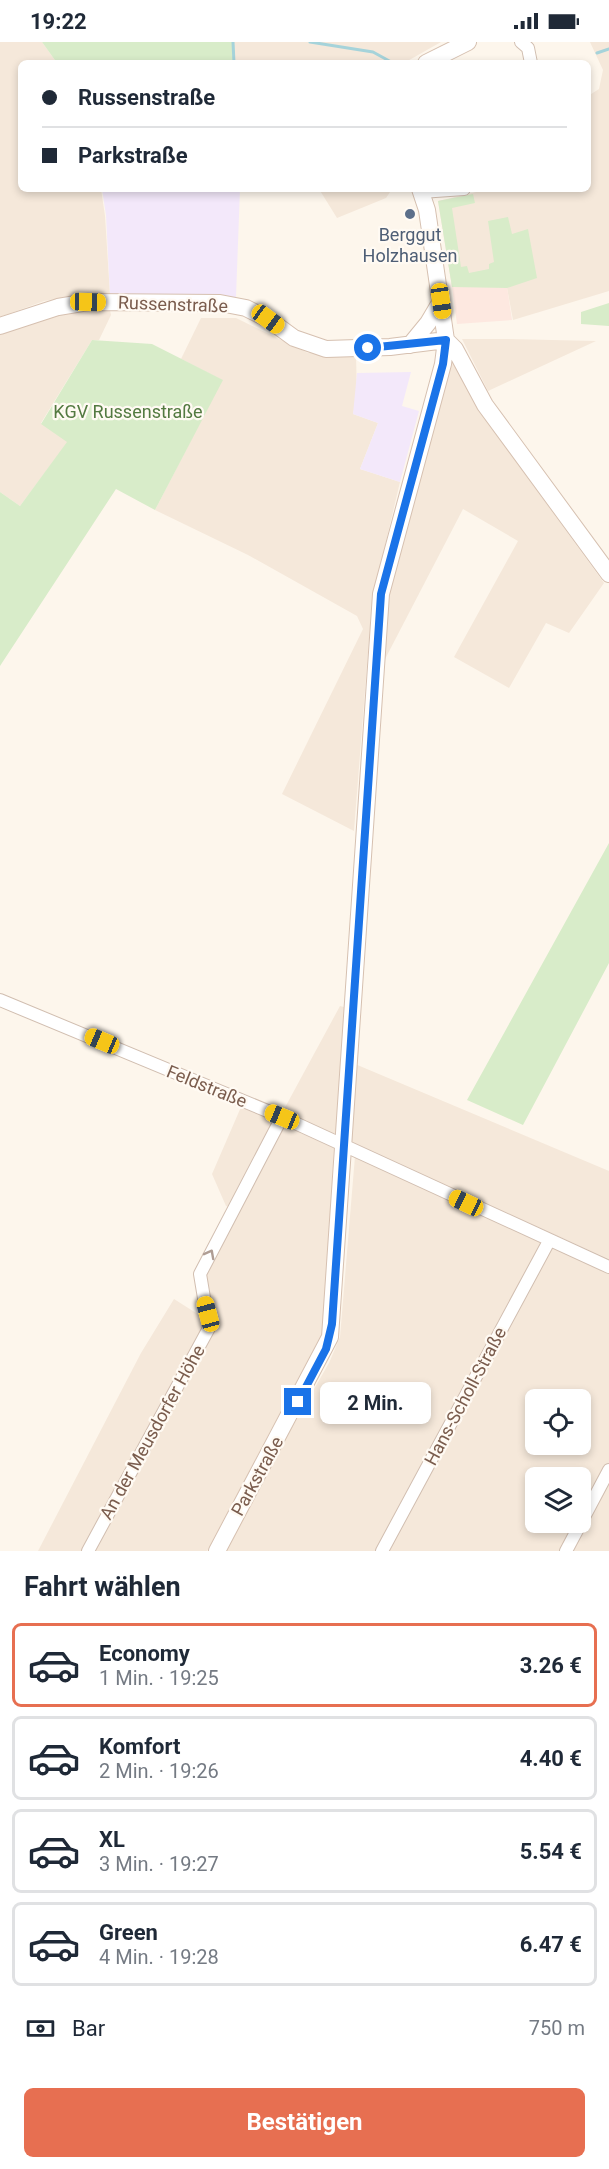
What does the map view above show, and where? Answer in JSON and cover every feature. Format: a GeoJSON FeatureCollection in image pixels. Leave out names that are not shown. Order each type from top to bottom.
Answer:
{"type":"FeatureCollection","features":[{"type":"Feature","properties":{"kind":"street"},"geometry":{"type":"LineString","coordinates":[[432,60],[468,42]]}},
{"type":"Feature","properties":{"kind":"street"},"geometry":{"type":"LineString","coordinates":[[524,45],[530,60]]}},
{"type":"Feature","properties":{"kind":"street"},"geometry":{"type":"LineString","coordinates":[[420,192],[427,210],[446,340],[455,349],[485,405],[609,574]]}},
{"type":"Feature","properties":{"kind":"street"},"geometry":{"type":"LineString","coordinates":[[410,345],[428,323],[441,301]]}},
{"type":"Feature","properties":{"kind":"street","name":"Russenstraße"},"geometry":{"type":"LineString","coordinates":[[1,322],[58,307],[88,302],[230,304],[268,319],[294,338],[326,349],[410,345],[446,340]]}},
{"type":"Feature","properties":{"kind":"street","name":"Parkstraße"},"geometry":{"type":"LineString","coordinates":[[219,1550],[330,1337],[381,594],[443,364],[446,340]]}},
{"type":"Feature","properties":{"kind":"street","name":"Feldstraße"},"geometry":{"type":"LineString","coordinates":[[0,1000],[282,1117],[609,1267]]}},
{"type":"Feature","properties":{"kind":"street","name":"An der Meusdorfer Höhe"},"geometry":{"type":"LineString","coordinates":[[88,1551],[209,1328],[200,1274],[282,1117]]}},
{"type":"Feature","properties":{"kind":"street","name":"Hans-Scholl-Straße"},"geometry":{"type":"LineString","coordinates":[[382,1551],[549,1241]]}},
{"type":"Feature","properties":{"kind":"street"},"geometry":{"type":"LineString","coordinates":[[566,1551],[609,1470]]}},
{"type":"Feature","properties":{"kind":"shaded area"},"geometry":{"type":"Polygon","coordinates":[[[0,42],[42,42],[55,60],[18,60],[18,192],[101,192],[110,295],[72,296],[44,301],[0,317],[0,42]]]}},
{"type":"Feature","properties":{"kind":"shaded area"},"geometry":{"type":"Polygon","coordinates":[[[234,42],[441,42],[409,60],[235,60],[234,42]]]}},
{"type":"Feature","properties":{"kind":"shaded area"},"geometry":{"type":"Polygon","coordinates":[[[590,42],[609,42],[609,291],[513,320],[507,288],[452,287],[438,201],[476,192],[591,192],[591,94],[599,89],[603,70],[590,42]]]}},
{"type":"Feature","properties":{"kind":"shaded area"},"geometry":{"type":"Polygon","coordinates":[[[102,192],[240,192],[236,297],[110,295],[106,215],[102,192]]]}},
{"type":"Feature","properties":{"kind":"shaded area"},"geometry":{"type":"Polygon","coordinates":[[[321,192],[390,192],[386,198],[337,218],[321,192]]]}},
{"type":"Feature","properties":{"kind":"shaded area"},"geometry":{"type":"Polygon","coordinates":[[[452,287],[507,287],[512,320],[457,324],[452,287]]]}},
{"type":"Feature","properties":{"kind":"shaded area"},"geometry":{"type":"Polygon","coordinates":[[[110,310],[111,315],[99,340],[92,340],[41,423],[68,442],[20,506],[0,492],[0,334],[66,312],[110,310]]]}},
{"type":"Feature","properties":{"kind":"shaded area"},"geometry":{"type":"Polygon","coordinates":[[[201,318],[236,318],[308,353],[356,355],[357,397],[353,414],[378,423],[360,469],[400,482],[372,601],[354,831],[282,794],[363,629],[357,616],[248,555],[155,510],[222,380],[181,359],[201,318]]]}},
{"type":"Feature","properties":{"kind":"shaded area"},"geometry":{"type":"Polygon","coordinates":[[[462,339],[506,339],[596,341],[488,391],[462,339]]]}},
{"type":"Feature","properties":{"kind":"shaded area"},"geometry":{"type":"Polygon","coordinates":[[[450,360],[454,360],[484,418],[604,583],[569,633],[546,623],[509,688],[454,657],[518,541],[463,509],[383,663],[386,605],[450,360]]]}},
{"type":"Feature","properties":{"kind":"shaded area"},"geometry":{"type":"Polygon","coordinates":[[[411,372],[402,406],[419,411],[400,482],[360,469],[378,423],[353,414],[357,373],[411,372]]]}},
{"type":"Feature","properties":{"kind":"shaded area"},"geometry":{"type":"Polygon","coordinates":[[[340,1006],[344,1007],[337,1132],[333,1134],[282,1113],[340,1006]]]}},
{"type":"Feature","properties":{"kind":"shaded area"},"geometry":{"type":"Polygon","coordinates":[[[355,1064],[609,1171],[609,1259],[357,1146],[351,1140],[355,1064]]]}},
{"type":"Feature","properties":{"kind":"shaded area"},"geometry":{"type":"Polygon","coordinates":[[[241,1107],[275,1121],[230,1207],[226,1206],[212,1174],[241,1107]]]}},
{"type":"Feature","properties":{"kind":"shaded area"},"geometry":{"type":"Polygon","coordinates":[[[283,1125],[334,1148],[323,1332],[207,1551],[90,1551],[213,1329],[203,1277],[283,1125]]]}},
{"type":"Feature","properties":{"kind":"shaded area"},"geometry":{"type":"Polygon","coordinates":[[[355,1156],[609,1274],[609,1551],[221,1551],[329,1363],[340,1337],[355,1156]]]}},
{"type":"Feature","properties":{"kind":"shaded area"},"geometry":{"type":"Polygon","coordinates":[[[174,1299],[204,1318],[206,1326],[84,1551],[38,1551],[141,1353],[174,1299]]]}},
{"type":"Feature","properties":{"kind":"green space"},"geometry":{"type":"Polygon","coordinates":[[[42,42],[234,42],[235,60],[55,60],[42,42]]]}},
{"type":"Feature","properties":{"kind":"green space"},"geometry":{"type":"Polygon","coordinates":[[[473,194],[475,203],[452,208],[461,267],[467,266],[469,273],[489,269],[489,264],[494,262],[488,221],[508,217],[512,234],[528,229],[537,278],[507,288],[452,287],[438,201],[473,194]]]}},
{"type":"Feature","properties":{"kind":"green space"},"geometry":{"type":"Polygon","coordinates":[[[609,303],[609,326],[581,324],[581,312],[609,303]]]}},
{"type":"Feature","properties":{"kind":"green space","name":"KGV Russenstraße"},"geometry":{"type":"Polygon","coordinates":[[[92,340],[152,344],[223,380],[155,510],[116,489],[0,666],[0,492],[20,506],[67,442],[41,424],[92,340]]]}},
{"type":"Feature","properties":{"kind":"green space"},"geometry":{"type":"Polygon","coordinates":[[[609,843],[609,963],[523,1125],[467,1100],[609,843]]]}},
{"type":"Feature","properties":{"kind":"waterway"},"geometry":{"type":"LineString","coordinates":[[233,42],[234,60]]}},
{"type":"Feature","properties":{"kind":"waterway"},"geometry":{"type":"LineString","coordinates":[[310,42],[373,52],[388,60]]}},
{"type":"Feature","properties":{"kind":"waterway"},"geometry":{"type":"LineString","coordinates":[[597,53],[609,49]]}},
{"type":"Feature","properties":{"kind":"place","name":"Berggut Holzhausen"},"geometry":{"type":"Point","coordinates":[410,214]}},
{"type":"Feature","properties":{"kind":"route"},"geometry":{"type":"LineString","coordinates":[[298,1402],[326,1349],[332,1324],[381,594],[443,364],[446,340],[368,348]]}}]}
